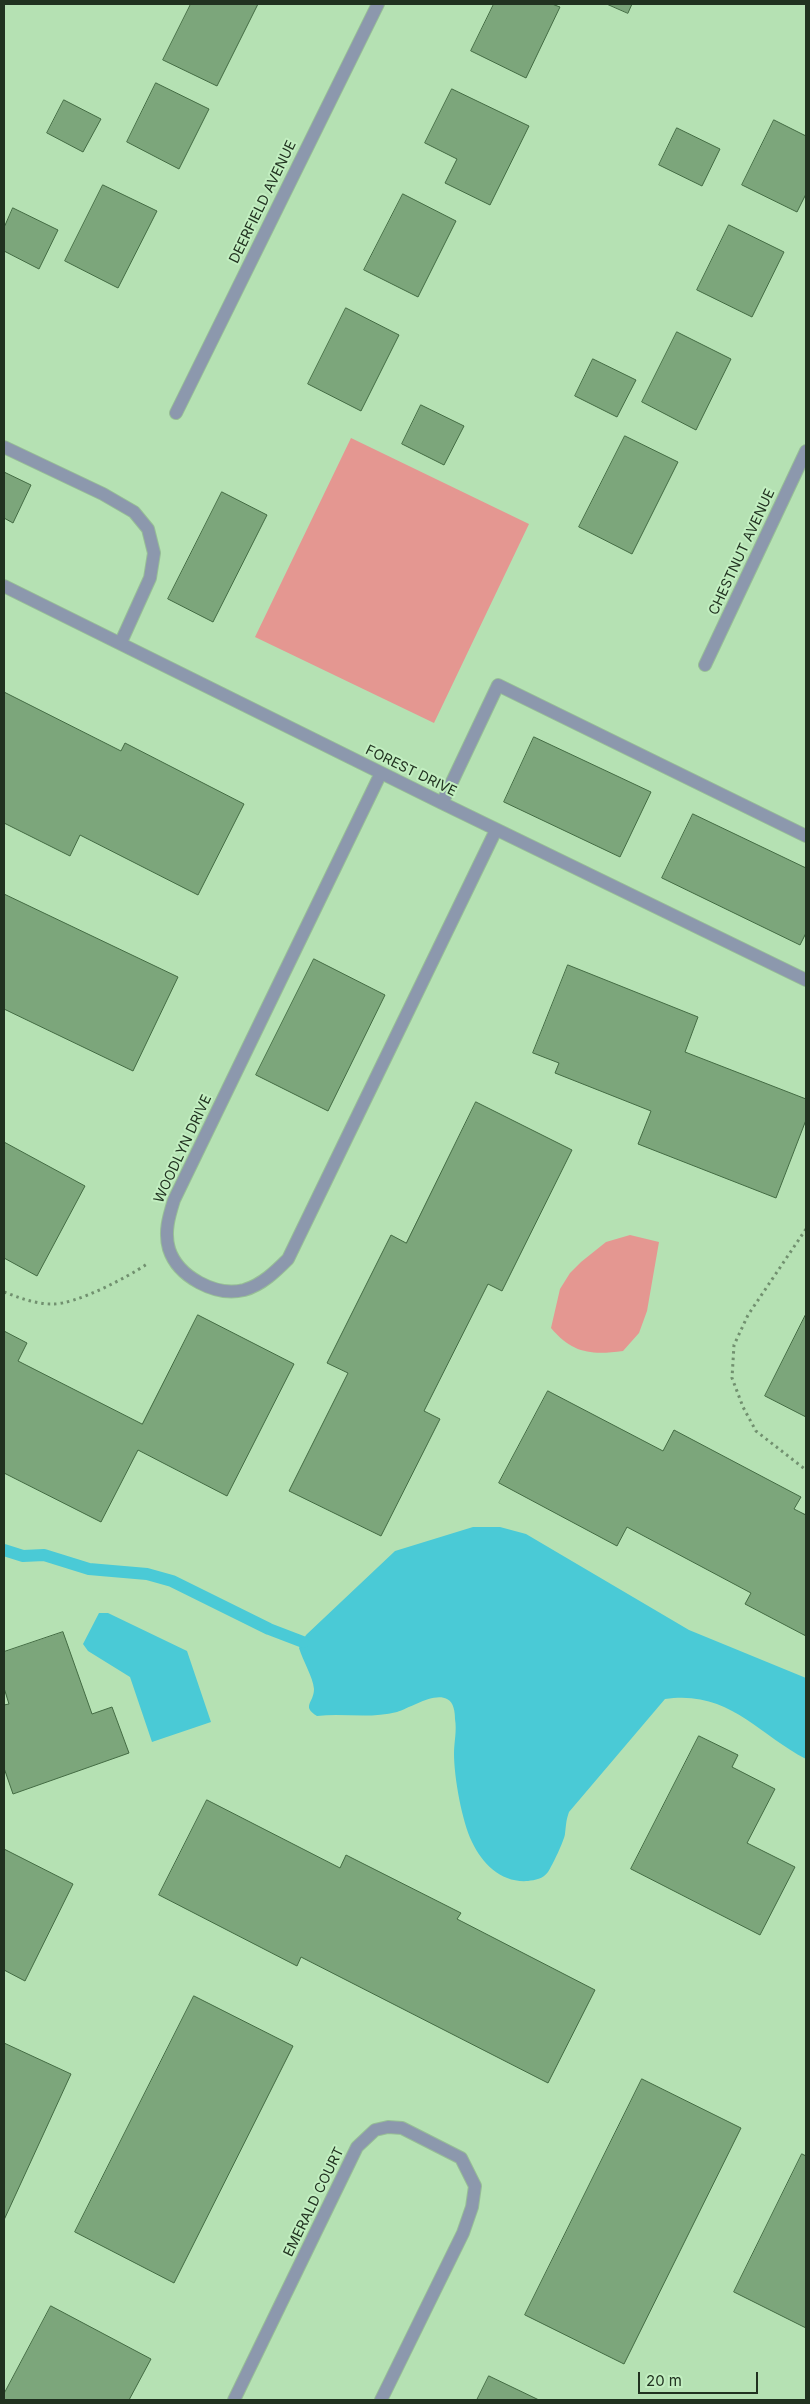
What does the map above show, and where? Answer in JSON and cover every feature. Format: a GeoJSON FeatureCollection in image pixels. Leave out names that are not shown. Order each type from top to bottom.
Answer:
{"type":"FeatureCollection","features":[{"type":"Feature","properties":{"kind":"street","name":"DEERFIELD AVENUE"},"geometry":{"type":"LineString","coordinates":[[176,413],[378,4]]}},
{"type":"Feature","properties":{"kind":"street"},"geometry":{"type":"LineString","coordinates":[[4,447],[103,494],[134,512],[148,529],[154,553],[150,578],[121,642]]}},
{"type":"Feature","properties":{"kind":"street","name":"CHESTNUT AVENUE"},"geometry":{"type":"LineString","coordinates":[[705,665],[806,451]]}},
{"type":"Feature","properties":{"kind":"street","name":"FOREST DRIVE"},"geometry":{"type":"LineString","coordinates":[[4,586],[121,642],[381,774],[806,980]]}},
{"type":"Feature","properties":{"kind":"street"},"geometry":{"type":"LineString","coordinates":[[442,803],[498,685],[806,836]]}},
{"type":"Feature","properties":{"kind":"street","name":"WOODLYN DRIVE"},"geometry":{"type":"LineString","coordinates":[[381,774],[174,1200],[166,1222],[169,1249],[182,1269],[199,1284],[223,1290],[244,1290],[270,1276],[288,1259],[496,830]]}},
{"type":"Feature","properties":{"kind":"street","name":"EMERALD COURT"},"geometry":{"type":"LineString","coordinates":[[234,2400],[357,2148],[374,2130],[388,2126],[402,2128],[461,2158],[475,2186],[472,2207],[463,2233],[381,2400]]}},
{"type":"Feature","properties":{"kind":"path"},"geometry":{"type":"LineString","coordinates":[[806,1229],[748,1315],[734,1345],[732,1378],[743,1407],[756,1431],[806,1470]]}},
{"type":"Feature","properties":{"kind":"path"},"geometry":{"type":"LineString","coordinates":[[4,1292],[33,1302],[54,1305],[75,1299],[128,1277],[169,1249]]}},
{"type":"Feature","properties":{"kind":"shaded area"},"geometry":{"type":"Polygon","coordinates":[[[351,438],[529,524],[434,723],[255,637],[351,438]]]}},
{"type":"Feature","properties":{"kind":"shaded area"},"geometry":{"type":"Polygon","coordinates":[[[630,1235],[659,1242],[647,1311],[639,1333],[623,1351],[602,1353],[575,1348],[559,1337],[551,1328],[560,1289],[570,1273],[606,1242],[630,1235]]]}},
{"type":"Feature","properties":{"kind":"water"},"geometry":{"type":"Polygon","coordinates":[[[473,1527],[500,1527],[526,1534],[689,1630],[806,1678],[806,1759],[725,1707],[707,1701],[687,1698],[665,1699],[569,1812],[565,1834],[548,1872],[536,1880],[519,1881],[502,1876],[494,1871],[476,1850],[468,1833],[462,1811],[455,1775],[456,1723],[453,1705],[449,1700],[442,1697],[429,1699],[387,1714],[317,1716],[312,1713],[309,1707],[314,1689],[299,1648],[306,1635],[395,1551],[473,1527]]]}},
{"type":"Feature","properties":{"kind":"water"},"geometry":{"type":"Polygon","coordinates":[[[99,1613],[108,1613],[187,1651],[211,1722],[152,1742],[130,1677],[88,1651],[83,1644],[99,1613]]]}},
{"type":"Feature","properties":{"kind":"building"},"geometry":{"type":"Polygon","coordinates":[[[191,4],[258,4],[217,86],[163,60],[191,4]]]}},
{"type":"Feature","properties":{"kind":"building"},"geometry":{"type":"Polygon","coordinates":[[[494,4],[552,4],[560,7],[526,78],[471,51],[494,4]]]}},
{"type":"Feature","properties":{"kind":"building"},"geometry":{"type":"Polygon","coordinates":[[[607,4],[632,4],[628,13],[607,4]]]}},
{"type":"Feature","properties":{"kind":"building"},"geometry":{"type":"Polygon","coordinates":[[[156,83],[209,109],[179,169],[127,142],[156,83]]]}},
{"type":"Feature","properties":{"kind":"building"},"geometry":{"type":"Polygon","coordinates":[[[452,89],[529,126],[490,205],[445,183],[457,159],[425,143],[452,89]]]}},
{"type":"Feature","properties":{"kind":"building"},"geometry":{"type":"Polygon","coordinates":[[[64,100],[101,119],[83,152],[47,133],[64,100]]]}},
{"type":"Feature","properties":{"kind":"building"},"geometry":{"type":"Polygon","coordinates":[[[774,120],[806,136],[806,194],[797,212],[742,185],[774,120]]]}},
{"type":"Feature","properties":{"kind":"building"},"geometry":{"type":"Polygon","coordinates":[[[677,128],[720,149],[702,186],[659,165],[677,128]]]}},
{"type":"Feature","properties":{"kind":"building"},"geometry":{"type":"Polygon","coordinates":[[[103,185],[157,211],[118,288],[65,261],[103,185]]]}},
{"type":"Feature","properties":{"kind":"building"},"geometry":{"type":"Polygon","coordinates":[[[403,194],[456,221],[418,297],[364,270],[403,194]]]}},
{"type":"Feature","properties":{"kind":"building"},"geometry":{"type":"Polygon","coordinates":[[[13,208],[58,230],[39,269],[4,251],[4,228],[13,208]]]}},
{"type":"Feature","properties":{"kind":"building"},"geometry":{"type":"Polygon","coordinates":[[[729,225],[784,252],[752,317],[697,290],[729,225]]]}},
{"type":"Feature","properties":{"kind":"building"},"geometry":{"type":"Polygon","coordinates":[[[346,308],[399,335],[361,411],[308,384],[346,308]]]}},
{"type":"Feature","properties":{"kind":"building"},"geometry":{"type":"Polygon","coordinates":[[[677,332],[731,359],[696,430],[642,402],[677,332]]]}},
{"type":"Feature","properties":{"kind":"building"},"geometry":{"type":"Polygon","coordinates":[[[593,359],[636,380],[617,417],[575,396],[593,359]]]}},
{"type":"Feature","properties":{"kind":"building"},"geometry":{"type":"Polygon","coordinates":[[[421,405],[464,426],[444,465],[402,444],[421,405]]]}},
{"type":"Feature","properties":{"kind":"building"},"geometry":{"type":"Polygon","coordinates":[[[625,436],[678,462],[632,554],[579,527],[625,436]]]}},
{"type":"Feature","properties":{"kind":"building"},"geometry":{"type":"Polygon","coordinates":[[[4,472],[31,485],[13,523],[4,518],[4,472]]]}},
{"type":"Feature","properties":{"kind":"building"},"geometry":{"type":"Polygon","coordinates":[[[222,492],[267,515],[213,622],[168,599],[222,492]]]}},
{"type":"Feature","properties":{"kind":"building"},"geometry":{"type":"Polygon","coordinates":[[[4,692],[121,751],[125,743],[244,804],[198,895],[80,835],[70,856],[4,823],[4,692]]]}},
{"type":"Feature","properties":{"kind":"building"},"geometry":{"type":"Polygon","coordinates":[[[534,737],[651,792],[620,857],[504,802],[534,737]]]}},
{"type":"Feature","properties":{"kind":"building"},"geometry":{"type":"Polygon","coordinates":[[[693,814],[806,868],[806,933],[800,945],[662,878],[693,814]]]}},
{"type":"Feature","properties":{"kind":"building"},"geometry":{"type":"Polygon","coordinates":[[[4,894],[178,977],[133,1071],[4,1009],[4,894]]]}},
{"type":"Feature","properties":{"kind":"building"},"geometry":{"type":"Polygon","coordinates":[[[314,959],[385,995],[328,1111],[256,1075],[314,959]]]}},
{"type":"Feature","properties":{"kind":"building"},"geometry":{"type":"Polygon","coordinates":[[[568,965],[698,1017],[685,1052],[806,1099],[806,1120],[776,1198],[638,1144],[651,1111],[555,1073],[559,1063],[533,1053],[568,965]]]}},
{"type":"Feature","properties":{"kind":"building"},"geometry":{"type":"Polygon","coordinates":[[[476,1102],[572,1150],[502,1291],[488,1284],[424,1411],[440,1419],[381,1536],[289,1491],[348,1373],[327,1363],[391,1235],[406,1243],[476,1102]]]}},
{"type":"Feature","properties":{"kind":"building"},"geometry":{"type":"Polygon","coordinates":[[[4,1142],[85,1186],[37,1276],[4,1258],[4,1142]]]}},
{"type":"Feature","properties":{"kind":"building"},"geometry":{"type":"Polygon","coordinates":[[[806,1314],[806,1417],[765,1396],[806,1314]]]}},
{"type":"Feature","properties":{"kind":"building"},"geometry":{"type":"Polygon","coordinates":[[[198,1315],[294,1364],[227,1496],[138,1450],[101,1522],[4,1473],[4,1331],[27,1343],[18,1361],[142,1424],[198,1315]]]}},
{"type":"Feature","properties":{"kind":"building"},"geometry":{"type":"Polygon","coordinates":[[[548,1391],[663,1451],[674,1430],[801,1497],[794,1509],[806,1515],[806,1636],[745,1604],[751,1593],[627,1527],[617,1546],[499,1483],[548,1391]]]}},
{"type":"Feature","properties":{"kind":"building"},"geometry":{"type":"Polygon","coordinates":[[[63,1632],[92,1714],[112,1707],[129,1753],[13,1794],[4,1768],[4,1705],[9,1704],[4,1688],[4,1652],[63,1632]]]}},
{"type":"Feature","properties":{"kind":"building"},"geometry":{"type":"Polygon","coordinates":[[[699,1736],[738,1755],[732,1767],[775,1789],[747,1843],[795,1867],[760,1935],[631,1869],[699,1736]]]}},
{"type":"Feature","properties":{"kind":"building"},"geometry":{"type":"Polygon","coordinates":[[[207,1800],[340,1868],[346,1855],[461,1913],[457,1919],[595,1990],[548,2083],[301,1957],[297,1966],[159,1895],[207,1800]]]}},
{"type":"Feature","properties":{"kind":"building"},"geometry":{"type":"Polygon","coordinates":[[[4,1849],[73,1884],[25,1981],[4,1970],[4,1849]]]}},
{"type":"Feature","properties":{"kind":"building"},"geometry":{"type":"Polygon","coordinates":[[[194,1996],[293,2046],[174,2283],[75,2232],[194,1996]]]}},
{"type":"Feature","properties":{"kind":"building"},"geometry":{"type":"Polygon","coordinates":[[[4,2043],[71,2074],[4,2220],[4,2043]]]}},
{"type":"Feature","properties":{"kind":"building"},"geometry":{"type":"Polygon","coordinates":[[[642,2079],[741,2128],[624,2364],[525,2315],[642,2079]]]}},
{"type":"Feature","properties":{"kind":"building"},"geometry":{"type":"Polygon","coordinates":[[[802,2154],[806,2156],[806,2328],[734,2292],[802,2154]]]}},
{"type":"Feature","properties":{"kind":"building"},"geometry":{"type":"Polygon","coordinates":[[[51,2306],[151,2359],[129,2400],[4,2400],[4,2394],[51,2306]]]}},
{"type":"Feature","properties":{"kind":"building"},"geometry":{"type":"Polygon","coordinates":[[[489,2376],[539,2400],[477,2400],[489,2376]]]}},
{"type":"Feature","properties":{"kind":"waterway"},"geometry":{"type":"LineString","coordinates":[[4,1550],[23,1556],[44,1555],[89,1569],[147,1574],[172,1581],[269,1629],[303,1642]]}}]}
